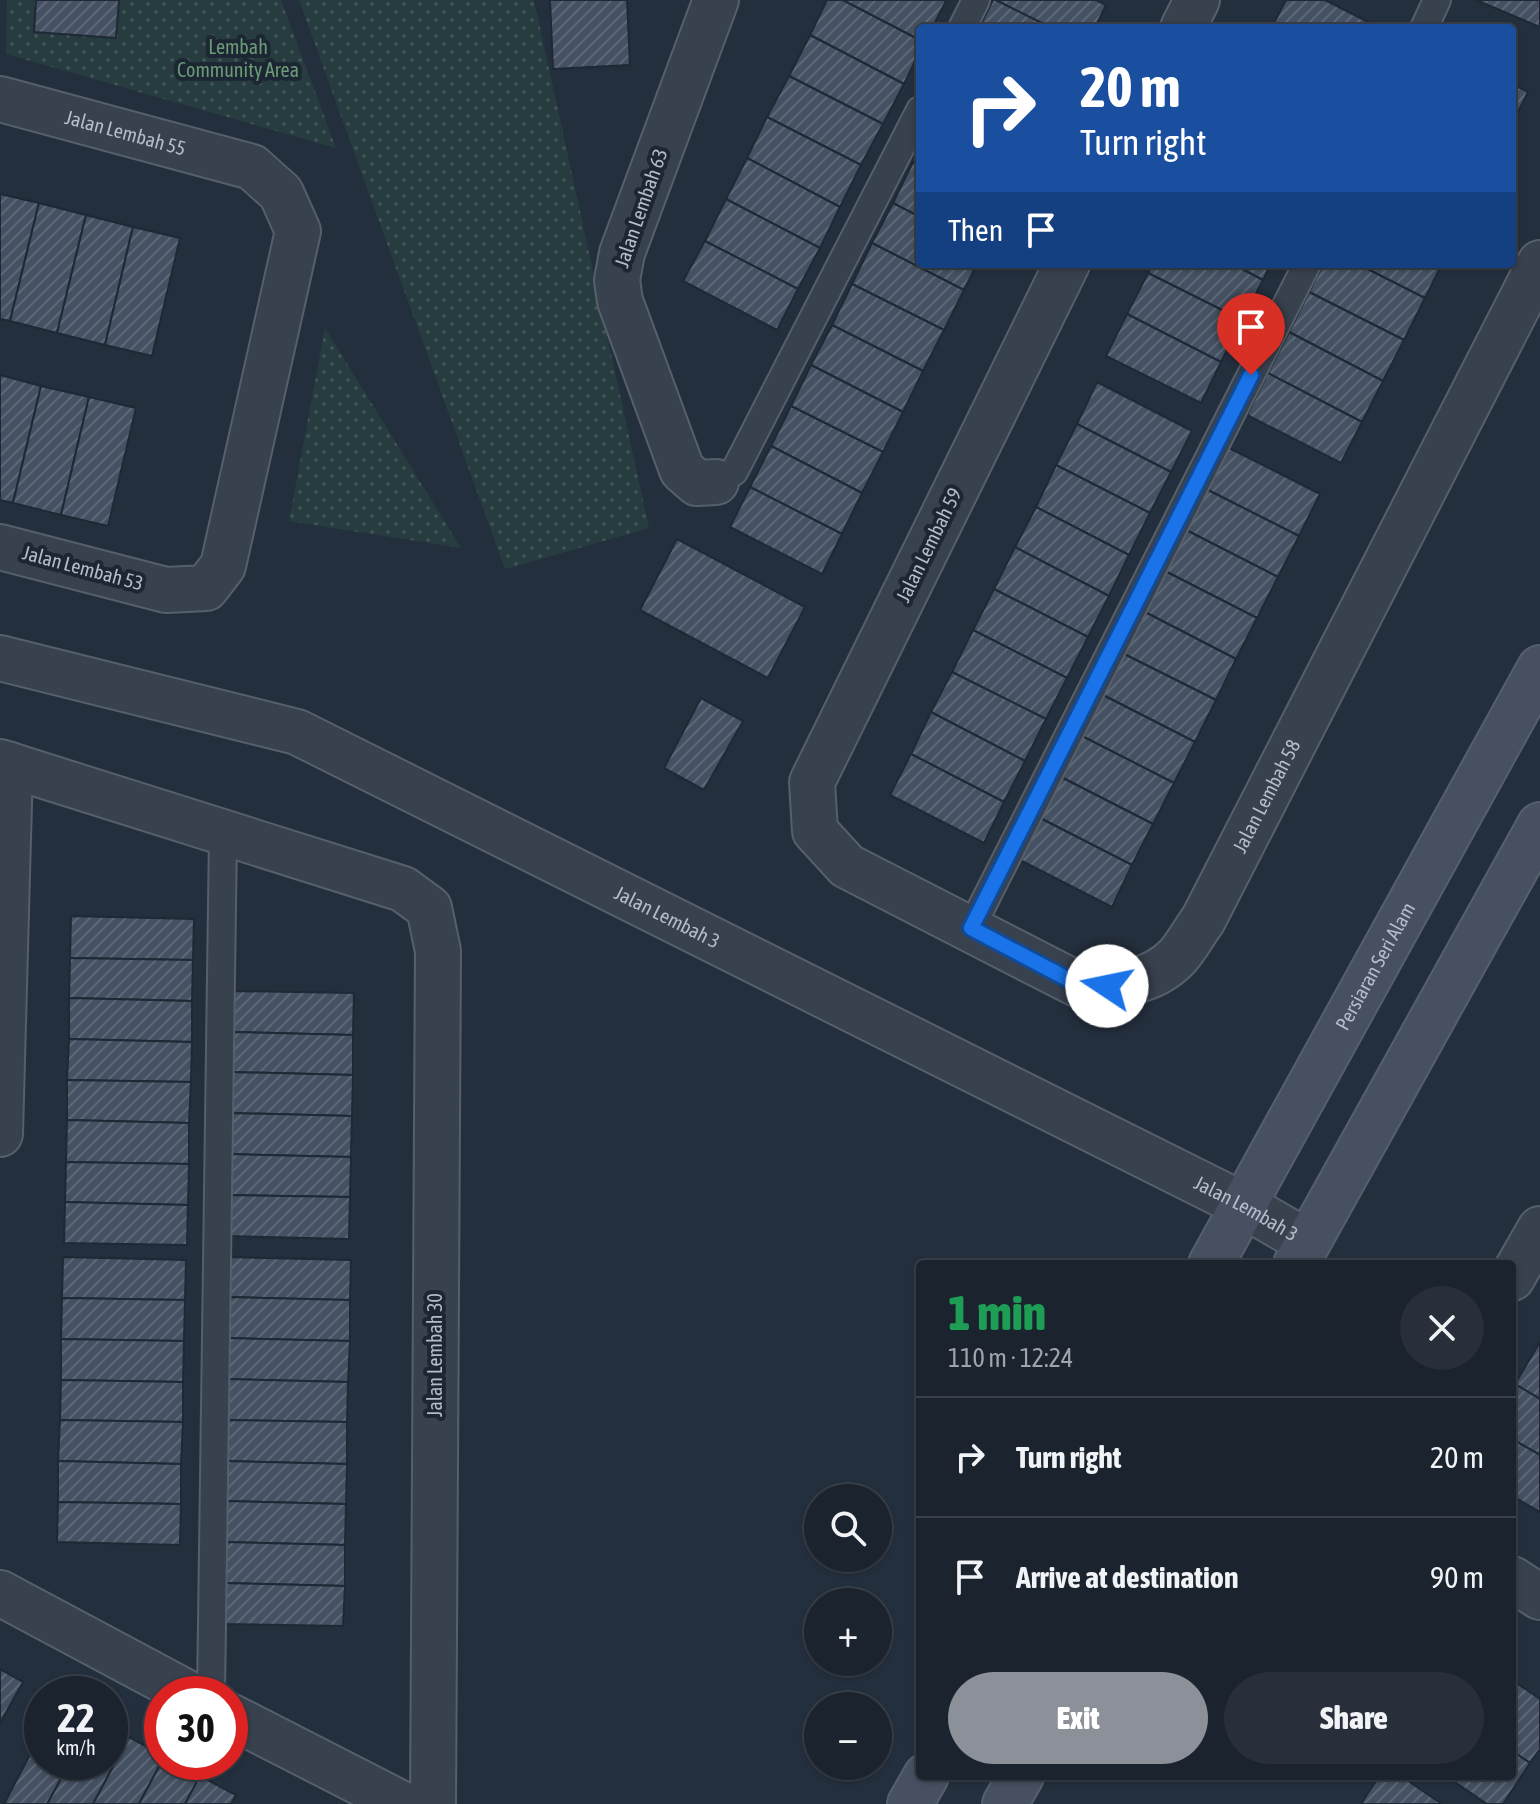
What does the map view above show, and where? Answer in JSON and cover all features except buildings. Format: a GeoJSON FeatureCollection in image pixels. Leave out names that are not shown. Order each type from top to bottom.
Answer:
{"type":"FeatureCollection","features":[{"type":"Feature","properties":{"kind":"main road","name":"Persiaran Seri Alam"},"geometry":{"type":"LineString","coordinates":[[1213,1260],[1540,668]]}},
{"type":"Feature","properties":{"kind":"main road"},"geometry":{"type":"LineString","coordinates":[[1302,1253],[1540,825]]}},
{"type":"Feature","properties":{"kind":"main road"},"geometry":{"type":"LineString","coordinates":[[910,1804],[924,1780]]}},
{"type":"Feature","properties":{"kind":"main road"},"geometry":{"type":"LineString","coordinates":[[1005,1804],[1019,1780]]}},
{"type":"Feature","properties":{"kind":"street","name":"Jalan Lembah 63"},"geometry":{"type":"LineString","coordinates":[[716,0],[622,253],[617,280],[620,301],[682,470],[697,483],[716,482]]}},
{"type":"Feature","properties":{"kind":"street"},"geometry":{"type":"LineString","coordinates":[[1185,24],[1197,0]]}},
{"type":"Feature","properties":{"kind":"street","name":"Jalan Lembah 55"},"geometry":{"type":"LineString","coordinates":[[0,99],[252,167]]}},
{"type":"Feature","properties":{"kind":"street","name":"Jalan Lembah 53"},"geometry":{"type":"LineString","coordinates":[[0,547],[166,590],[206,588],[223,566],[298,231],[281,193],[252,167]]}},
{"type":"Feature","properties":{"kind":"street","name":"Jalan Lembah 58"},"geometry":{"type":"LineString","coordinates":[[815,831],[847,866],[1077,984],[1107,986],[1131,981],[1153,975],[1177,957],[1203,920],[1540,263]]}},
{"type":"Feature","properties":{"kind":"street","name":"Jalan Lembah 59"},"geometry":{"type":"LineString","coordinates":[[815,831],[812,782],[1065,268]]}},
{"type":"Feature","properties":{"kind":"street","name":"Jalan Lembah 3"},"geometry":{"type":"LineString","coordinates":[[0,658],[297,732],[1243,1205],[1302,1253]]}},
{"type":"Feature","properties":{"kind":"street"},"geometry":{"type":"LineString","coordinates":[[0,1134],[5,764],[223,834]]}},
{"type":"Feature","properties":{"kind":"street","name":"Jalan Lembah 30"},"geometry":{"type":"LineString","coordinates":[[223,834],[403,889],[429,908],[438,951],[433,1804]]}},
{"type":"Feature","properties":{"kind":"street"},"geometry":{"type":"LineString","coordinates":[[1516,1271],[1540,1229]]}},
{"type":"Feature","properties":{"kind":"street"},"geometry":{"type":"LineString","coordinates":[[1516,1582],[1540,1597]]}},
{"type":"Feature","properties":{"kind":"street"},"geometry":{"type":"LineString","coordinates":[[0,1593],[155,1676]]}},
{"type":"Feature","properties":{"kind":"street"},"geometry":{"type":"LineString","coordinates":[[248,1725],[402,1804]]}},
{"type":"Feature","properties":{"kind":"lane"},"geometry":{"type":"LineString","coordinates":[[964,24],[976,0]]}},
{"type":"Feature","properties":{"kind":"lane"},"geometry":{"type":"LineString","coordinates":[[1426,24],[1437,0]]}},
{"type":"Feature","properties":{"kind":"lane"},"geometry":{"type":"LineString","coordinates":[[716,482],[734,472],[916,118]]}},
{"type":"Feature","properties":{"kind":"lane"},"geometry":{"type":"LineString","coordinates":[[971,928],[1305,268]]}},
{"type":"Feature","properties":{"kind":"lane"},"geometry":{"type":"LineString","coordinates":[[211,1676],[223,834]]}},
{"type":"Feature","properties":{"kind":"green space","name":"Lembah Community Area"},"geometry":{"type":"Polygon","coordinates":[[[7,0],[281,0],[336,148],[6,54],[7,0]]]}},
{"type":"Feature","properties":{"kind":"green space"},"geometry":{"type":"Polygon","coordinates":[[[299,0],[534,0],[649,528],[505,569],[299,0]]]}},
{"type":"Feature","properties":{"kind":"green space"},"geometry":{"type":"Polygon","coordinates":[[[325,328],[461,548],[289,521],[325,328]]]}},
{"type":"Feature","properties":{"kind":"route"},"geometry":{"type":"LineString","coordinates":[[1107,986],[1077,984],[971,928],[1251,375]]}}]}
